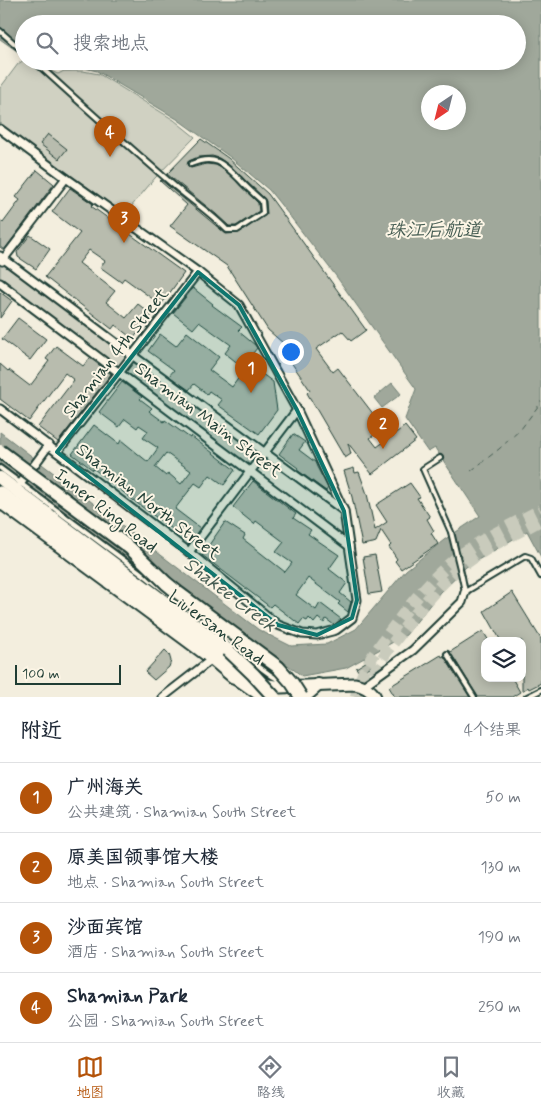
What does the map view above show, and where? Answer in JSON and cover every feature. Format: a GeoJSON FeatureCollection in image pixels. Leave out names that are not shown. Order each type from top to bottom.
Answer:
{"type":"FeatureCollection","features":[{"type":"Feature","properties":{"kind":"highway","name":"Inner Ring Road"},"geometry":{"type":"LineString","coordinates":[[0,451],[130,548],[166,583],[268,659],[286,674],[302,697]]}},
{"type":"Feature","properties":{"kind":"highway","name":"Inner Ring Road"},"geometry":{"type":"LineString","coordinates":[[0,478],[221,645],[253,674],[274,697]]}},
{"type":"Feature","properties":{"kind":"highway"},"geometry":{"type":"LineString","coordinates":[[227,671],[264,697]]}},
{"type":"Feature","properties":{"kind":"highway"},"geometry":{"type":"LineString","coordinates":[[286,674],[293,692]]}},
{"type":"Feature","properties":{"kind":"highway"},"geometry":{"type":"LineString","coordinates":[[302,697],[318,685]]}},
{"type":"Feature","properties":{"kind":"main road","name":"Liu'ersan Road"},"geometry":{"type":"LineString","coordinates":[[0,492],[252,677],[264,683],[293,692]]}},
{"type":"Feature","properties":{"kind":"main road","name":"Liu'ersan Road"},"geometry":{"type":"LineString","coordinates":[[0,502],[212,659],[254,697]]}},
{"type":"Feature","properties":{"kind":"main road"},"geometry":{"type":"LineString","coordinates":[[293,692],[318,685],[344,684],[363,686],[370,690],[375,697]]}},
{"type":"Feature","properties":{"kind":"street"},"geometry":{"type":"LineString","coordinates":[[0,129],[198,272],[239,305],[297,410],[344,511],[349,546]]}},
{"type":"Feature","properties":{"kind":"street"},"geometry":{"type":"LineString","coordinates":[[1,259],[66,178]]}},
{"type":"Feature","properties":{"kind":"street","name":"Shamian Main Street"},"geometry":{"type":"LineString","coordinates":[[1,259],[344,511]]}},
{"type":"Feature","properties":{"kind":"street","name":"Shamian 4th Street"},"geometry":{"type":"LineString","coordinates":[[58,452],[198,272]]}},
{"type":"Feature","properties":{"kind":"street","name":"Shamian Main Street"},"geometry":{"type":"LineString","coordinates":[[0,284],[349,546]]}},
{"type":"Feature","properties":{"kind":"street","name":"Shamian North Street"},"geometry":{"type":"LineString","coordinates":[[0,409],[189,552],[278,625],[302,634],[317,636],[336,630],[352,618],[357,600],[349,546]]}},
{"type":"Feature","properties":{"kind":"street"},"geometry":{"type":"LineString","coordinates":[[189,552],[297,410]]}},
{"type":"Feature","properties":{"kind":"street"},"geometry":{"type":"LineString","coordinates":[[22,483],[49,445]]}},
{"type":"Feature","properties":{"kind":"street"},"geometry":{"type":"LineString","coordinates":[[363,686],[413,650],[462,602],[465,592]]}},
{"type":"Feature","properties":{"kind":"street"},"geometry":{"type":"LineString","coordinates":[[163,697],[212,659]]}},
{"type":"Feature","properties":{"kind":"lane"},"geometry":{"type":"LineString","coordinates":[[0,31],[15,44]]}},
{"type":"Feature","properties":{"kind":"lane"},"geometry":{"type":"LineString","coordinates":[[44,70],[181,192],[216,218],[227,230],[237,230],[262,213],[262,201],[226,166],[217,161],[207,159],[190,164]]}},
{"type":"Feature","properties":{"kind":"lane"},"geometry":{"type":"LineString","coordinates":[[440,458],[423,469],[451,532],[465,592],[525,556],[531,558],[541,576]]}},
{"type":"Feature","properties":{"kind":"lane","name":"Liu'ersan Road"},"geometry":{"type":"LineString","coordinates":[[0,468],[232,643],[254,663],[293,692]]}},
{"type":"Feature","properties":{"kind":"lane"},"geometry":{"type":"LineString","coordinates":[[447,654],[474,697]]}},
{"type":"Feature","properties":{"kind":"lane"},"geometry":{"type":"LineString","coordinates":[[527,697],[541,690]]}},
{"type":"Feature","properties":{"kind":"highlighted area"},"geometry":{"type":"Polygon","coordinates":[[[198,272],[239,305],[297,410],[344,511],[357,600],[352,618],[317,635],[278,625],[57,452],[198,272]]]}},
{"type":"Feature","properties":{"kind":"shaded area"},"geometry":{"type":"Polygon","coordinates":[[[15,68],[15,70],[48,70],[58,74],[64,71],[83,71],[99,74],[174,120],[195,137],[155,178],[125,214],[0,124],[0,88],[15,68]]]}},
{"type":"Feature","properties":{"kind":"shaded area"},"geometry":{"type":"Polygon","coordinates":[[[4,262],[129,356],[119,369],[0,281],[0,267],[4,262]]]}},
{"type":"Feature","properties":{"kind":"shaded area"},"geometry":{"type":"Polygon","coordinates":[[[132,359],[261,453],[249,469],[123,372],[132,359]]]}},
{"type":"Feature","properties":{"kind":"water","name":"珠江后航道"},"geometry":{"type":"Polygon","coordinates":[[[0,0],[541,0],[541,557],[527,531],[466,567],[440,592],[406,635],[346,668],[302,676],[280,659],[273,669],[0,465],[0,432],[259,630],[291,646],[327,644],[356,629],[406,570],[444,540],[480,516],[435,448],[428,452],[405,419],[416,389],[336,276],[269,190],[230,157],[177,119],[93,70],[526,70],[526,15],[15,15],[15,50],[0,39],[0,0]]]}},
{"type":"Feature","properties":{"kind":"water"},"geometry":{"type":"Polygon","coordinates":[[[392,383],[401,394],[382,408],[374,398],[392,383]]]}},
{"type":"Feature","properties":{"kind":"building"},"geometry":{"type":"Polygon","coordinates":[[[48,134],[67,149],[59,159],[40,144],[48,134]]]}},
{"type":"Feature","properties":{"kind":"building"},"geometry":{"type":"Polygon","coordinates":[[[201,139],[228,158],[268,194],[366,330],[351,341],[342,331],[316,349],[333,372],[338,368],[384,428],[370,438],[377,447],[405,426],[416,440],[372,474],[348,443],[351,454],[345,458],[307,393],[310,390],[282,349],[284,344],[268,330],[227,266],[170,226],[187,205],[161,180],[226,234],[239,233],[267,214],[264,198],[219,158],[212,156],[198,157],[189,161],[187,165],[191,168],[206,164],[216,165],[226,171],[258,203],[259,211],[236,226],[229,226],[167,174],[201,139]]]}},
{"type":"Feature","properties":{"kind":"building"},"geometry":{"type":"Polygon","coordinates":[[[37,170],[54,184],[4,250],[0,247],[0,220],[3,223],[20,200],[16,197],[37,170]]]}},
{"type":"Feature","properties":{"kind":"building"},"geometry":{"type":"Polygon","coordinates":[[[70,188],[93,204],[91,206],[184,273],[161,305],[124,278],[121,282],[100,267],[105,261],[89,250],[79,263],[115,291],[106,302],[126,318],[138,304],[152,315],[133,339],[115,325],[112,329],[45,277],[80,233],[52,212],[70,188]]]}},
{"type":"Feature","properties":{"kind":"building"},"geometry":{"type":"Polygon","coordinates":[[[30,235],[50,249],[36,269],[18,257],[17,252],[30,235]]]}},
{"type":"Feature","properties":{"kind":"building"},"geometry":{"type":"Polygon","coordinates":[[[193,288],[242,327],[238,331],[257,348],[246,362],[273,382],[277,410],[259,434],[218,405],[222,400],[209,391],[207,394],[194,384],[189,390],[169,376],[174,370],[148,351],[160,334],[176,346],[187,332],[219,357],[209,370],[232,387],[245,369],[225,353],[231,345],[199,322],[193,329],[173,313],[193,288]]]}},
{"type":"Feature","properties":{"kind":"building"},"geometry":{"type":"Polygon","coordinates":[[[0,292],[12,301],[0,318],[0,292]]]}},
{"type":"Feature","properties":{"kind":"building"},"geometry":{"type":"Polygon","coordinates":[[[18,318],[46,339],[30,360],[2,339],[18,318]]]}},
{"type":"Feature","properties":{"kind":"building"},"geometry":{"type":"Polygon","coordinates":[[[56,346],[83,366],[90,358],[111,374],[58,442],[38,427],[74,380],[65,373],[29,421],[0,399],[0,364],[30,386],[49,361],[46,359],[56,346]]]}},
{"type":"Feature","properties":{"kind":"building"},"geometry":{"type":"Polygon","coordinates":[[[122,382],[142,397],[140,399],[152,408],[149,411],[190,438],[191,436],[235,470],[224,485],[210,475],[201,487],[195,483],[175,509],[200,528],[190,542],[72,454],[94,425],[119,444],[121,440],[148,462],[158,448],[143,438],[148,431],[139,425],[137,428],[125,419],[119,427],[99,412],[122,382]],[[166,453],[155,467],[166,476],[168,473],[181,484],[191,471],[166,453]]]}},
{"type":"Feature","properties":{"kind":"building"},"geometry":{"type":"Polygon","coordinates":[[[293,434],[305,442],[299,450],[315,462],[328,488],[326,491],[279,454],[293,434]]]}},
{"type":"Feature","properties":{"kind":"building"},"geometry":{"type":"Polygon","coordinates":[[[354,468],[355,473],[359,472],[367,494],[375,530],[387,522],[376,505],[410,483],[420,497],[417,498],[430,517],[427,519],[434,531],[431,533],[438,544],[401,569],[389,547],[391,545],[381,530],[376,542],[362,545],[352,497],[344,471],[354,468]]]}},
{"type":"Feature","properties":{"kind":"building"},"geometry":{"type":"Polygon","coordinates":[[[253,481],[296,514],[293,518],[311,530],[308,534],[339,555],[329,569],[347,583],[340,593],[351,602],[348,612],[338,604],[340,602],[308,578],[296,595],[316,610],[320,603],[341,619],[334,625],[326,619],[324,623],[318,618],[314,623],[309,618],[307,621],[303,619],[299,624],[273,604],[270,607],[202,555],[225,522],[245,535],[243,539],[285,572],[292,563],[276,552],[284,542],[256,521],[254,524],[233,507],[253,481]]]}},
{"type":"Feature","properties":{"kind":"building"},"geometry":{"type":"Polygon","coordinates":[[[375,555],[382,592],[369,594],[363,557],[375,555]]]}},
{"type":"Feature","properties":{"kind":"building"},"geometry":{"type":"Polygon","coordinates":[[[512,592],[541,639],[541,683],[522,691],[522,682],[526,682],[526,637],[499,637],[484,611],[512,592]]]}},
{"type":"Feature","properties":{"kind":"building"},"geometry":{"type":"Polygon","coordinates":[[[483,631],[487,637],[481,637],[481,682],[514,682],[520,692],[512,697],[478,697],[450,652],[483,631]]]}},
{"type":"Feature","properties":{"kind":"building"},"geometry":{"type":"Polygon","coordinates":[[[165,650],[169,654],[171,661],[169,667],[154,680],[145,672],[165,650]]]}},
{"type":"Feature","properties":{"kind":"building"},"geometry":{"type":"Polygon","coordinates":[[[441,655],[442,657],[444,656],[470,697],[395,697],[389,687],[441,655]]]}},
{"type":"Feature","properties":{"kind":"building"},"geometry":{"type":"Polygon","coordinates":[[[372,658],[375,664],[360,673],[356,668],[372,658]]]}},
{"type":"Feature","properties":{"kind":"ferry route"},"geometry":{"type":"LineString","coordinates":[[471,471],[521,429],[541,401]]}},
{"type":"Feature","properties":{"kind":"tunnel"},"geometry":{"type":"LineString","coordinates":[[356,697],[360,681],[373,655],[430,583],[458,557],[498,532],[541,510]]}},
{"type":"Feature","properties":{"kind":"tunnel"},"geometry":{"type":"LineString","coordinates":[[367,690],[377,668],[390,647],[422,606],[447,579],[465,564],[502,540],[541,520]]}},
{"type":"Feature","properties":{"kind":"place","name":"Shamian Park"},"geometry":{"type":"Point","coordinates":[110,157]}},
{"type":"Feature","properties":{"kind":"place","name":"沙面宾馆"},"geometry":{"type":"Point","coordinates":[124,243]}},
{"type":"Feature","properties":{"kind":"place","name":"广州海关"},"geometry":{"type":"Point","coordinates":[251,393]}},
{"type":"Feature","properties":{"kind":"place","name":"原美国领事馆大楼"},"geometry":{"type":"Point","coordinates":[383,449]}},
{"type":"Feature","properties":{"kind":"water label","name":"Shakee Creek"},"geometry":{"type":"Point","coordinates":[230,595]}}]}
